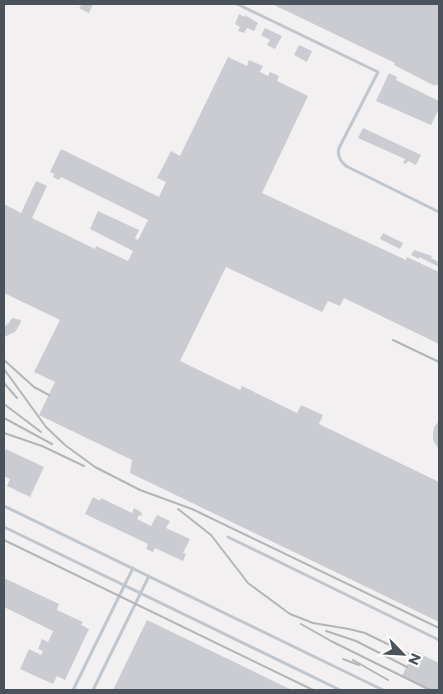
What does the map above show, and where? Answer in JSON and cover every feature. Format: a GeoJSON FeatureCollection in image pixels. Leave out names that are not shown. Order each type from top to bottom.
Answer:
{"type":"FeatureCollection","features":[{"type":"Feature","properties":{"kind":"lane"},"geometry":{"type":"LineString","coordinates":[[237,4],[378,72],[339,148],[340,160],[346,166],[439,212]]}},
{"type":"Feature","properties":{"kind":"lane"},"geometry":{"type":"LineString","coordinates":[[4,506],[376,689],[383,690]]}},
{"type":"Feature","properties":{"kind":"lane"},"geometry":{"type":"LineString","coordinates":[[4,527],[340,690]]}},
{"type":"Feature","properties":{"kind":"lane"},"geometry":{"type":"LineString","coordinates":[[228,537],[439,640]]}},
{"type":"Feature","properties":{"kind":"lane"},"geometry":{"type":"LineString","coordinates":[[73,690],[133,568]]}},
{"type":"Feature","properties":{"kind":"lane"},"geometry":{"type":"LineString","coordinates":[[94,690],[149,576]]}},
{"type":"Feature","properties":{"kind":"building"},"geometry":{"type":"Polygon","coordinates":[[[82,4],[93,4],[89,13],[79,8],[82,4]]]}},
{"type":"Feature","properties":{"kind":"building"},"geometry":{"type":"Polygon","coordinates":[[[272,4],[439,4],[439,86],[436,84],[435,86],[394,65],[395,63],[272,4]]]}},
{"type":"Feature","properties":{"kind":"building"},"geometry":{"type":"Polygon","coordinates":[[[239,14],[245,17],[245,15],[258,23],[254,31],[247,28],[244,33],[238,31],[240,27],[235,24],[239,14]]]}},
{"type":"Feature","properties":{"kind":"building"},"geometry":{"type":"Polygon","coordinates":[[[265,28],[282,36],[275,49],[267,45],[270,40],[261,35],[265,28]]]}},
{"type":"Feature","properties":{"kind":"building"},"geometry":{"type":"Polygon","coordinates":[[[299,45],[312,51],[307,62],[294,55],[299,45]]]}},
{"type":"Feature","properties":{"kind":"building"},"geometry":{"type":"Polygon","coordinates":[[[228,57],[247,66],[249,60],[263,66],[260,72],[268,76],[270,72],[279,76],[277,81],[308,96],[262,193],[406,260],[407,257],[439,272],[439,344],[344,298],[340,306],[328,301],[322,312],[226,267],[180,361],[240,390],[242,386],[297,413],[301,405],[323,415],[319,424],[439,482],[439,622],[130,473],[132,460],[39,415],[55,382],[34,372],[60,320],[4,293],[4,204],[21,213],[36,181],[47,186],[32,218],[95,249],[96,246],[128,261],[133,251],[90,229],[98,211],[139,230],[135,238],[138,240],[148,220],[61,177],[59,180],[53,177],[54,174],[50,172],[61,149],[159,197],[166,182],[157,178],[171,151],[180,156],[228,57]]]}},
{"type":"Feature","properties":{"kind":"building"},"geometry":{"type":"Polygon","coordinates":[[[389,73],[397,77],[396,80],[439,101],[439,109],[431,125],[376,101],[389,73]]]}},
{"type":"Feature","properties":{"kind":"building"},"geometry":{"type":"Polygon","coordinates":[[[363,128],[421,155],[416,165],[408,161],[406,164],[403,163],[405,159],[358,138],[363,128]]]}},
{"type":"Feature","properties":{"kind":"building"},"geometry":{"type":"Polygon","coordinates":[[[383,233],[403,243],[400,249],[380,239],[383,233]]]}},
{"type":"Feature","properties":{"kind":"building"},"geometry":{"type":"Polygon","coordinates":[[[414,250],[432,256],[431,258],[439,262],[439,267],[411,255],[414,250]]]}},
{"type":"Feature","properties":{"kind":"building"},"geometry":{"type":"Polygon","coordinates":[[[12,318],[21,320],[20,324],[15,332],[4,337],[4,327],[12,318]]]}},
{"type":"Feature","properties":{"kind":"building"},"geometry":{"type":"Polygon","coordinates":[[[439,421],[439,450],[433,440],[433,434],[434,427],[439,421]]]}},
{"type":"Feature","properties":{"kind":"building"},"geometry":{"type":"Polygon","coordinates":[[[6,449],[44,467],[30,497],[7,486],[10,479],[4,476],[4,455],[6,449]]]}},
{"type":"Feature","properties":{"kind":"building"},"geometry":{"type":"Polygon","coordinates":[[[93,497],[100,501],[101,498],[132,513],[134,508],[142,514],[137,519],[151,526],[157,515],[170,521],[166,528],[190,539],[183,553],[186,554],[183,561],[155,548],[153,552],[146,549],[148,544],[85,514],[93,497]]]}},
{"type":"Feature","properties":{"kind":"building"},"geometry":{"type":"Polygon","coordinates":[[[4,578],[59,604],[57,610],[83,622],[81,625],[89,629],[65,680],[57,676],[53,684],[20,669],[29,649],[41,655],[43,651],[38,649],[42,639],[48,642],[53,631],[4,607],[4,578]]]}},
{"type":"Feature","properties":{"kind":"building"},"geometry":{"type":"Polygon","coordinates":[[[147,620],[292,690],[113,690],[147,620]]]}},
{"type":"Feature","properties":{"kind":"building"},"geometry":{"type":"Polygon","coordinates":[[[414,651],[439,663],[439,690],[432,690],[402,676],[414,651]]]}},
{"type":"Feature","properties":{"kind":"railway"},"geometry":{"type":"LineString","coordinates":[[393,340],[439,362]]}},
{"type":"Feature","properties":{"kind":"railway"},"geometry":{"type":"LineString","coordinates":[[4,360],[34,387],[49,395]]}},
{"type":"Feature","properties":{"kind":"railway"},"geometry":{"type":"LineString","coordinates":[[4,369],[46,427],[65,445],[95,467],[140,490],[192,509],[439,628]]}},
{"type":"Feature","properties":{"kind":"railway"},"geometry":{"type":"LineString","coordinates":[[4,383],[17,398]]}},
{"type":"Feature","properties":{"kind":"railway"},"geometry":{"type":"LineString","coordinates":[[4,404],[41,432]]}},
{"type":"Feature","properties":{"kind":"railway"},"geometry":{"type":"LineString","coordinates":[[4,418],[52,444]]}},
{"type":"Feature","properties":{"kind":"railway"},"geometry":{"type":"LineString","coordinates":[[4,433],[42,446],[84,466]]}},
{"type":"Feature","properties":{"kind":"railway"},"geometry":{"type":"LineString","coordinates":[[178,509],[211,535],[248,583],[290,614],[313,623],[365,633],[412,656]]}},
{"type":"Feature","properties":{"kind":"railway"},"geometry":{"type":"LineString","coordinates":[[4,540],[313,690]]}},
{"type":"Feature","properties":{"kind":"railway"},"geometry":{"type":"LineString","coordinates":[[301,624],[430,690]]}},
{"type":"Feature","properties":{"kind":"railway"},"geometry":{"type":"LineString","coordinates":[[326,631],[356,641],[407,667]]}},
{"type":"Feature","properties":{"kind":"railway"},"geometry":{"type":"LineString","coordinates":[[343,659],[359,665]]}},
{"type":"Feature","properties":{"kind":"railway"},"geometry":{"type":"LineString","coordinates":[[353,660],[388,680]]}}]}
